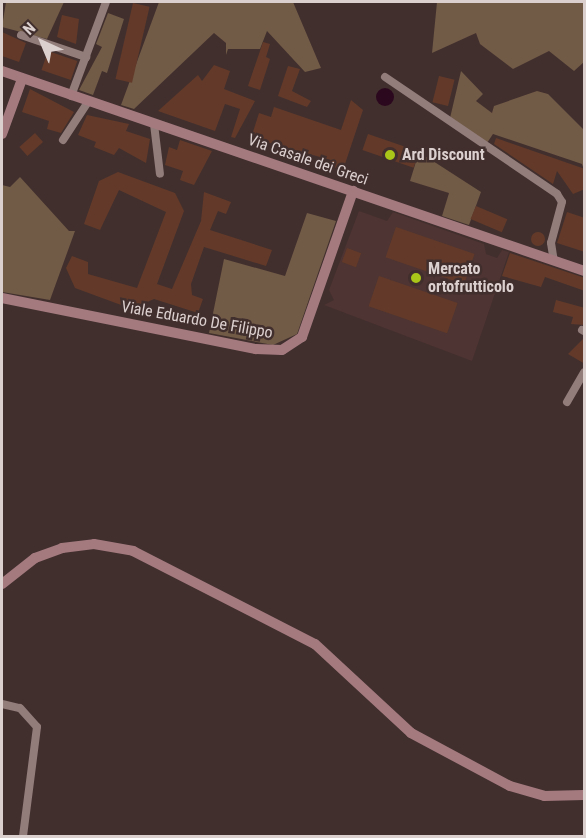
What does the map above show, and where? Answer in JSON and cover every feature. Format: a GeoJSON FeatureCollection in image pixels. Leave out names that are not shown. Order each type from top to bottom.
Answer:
{"type":"FeatureCollection","features":[{"type":"Feature","properties":{"kind":"street"},"geometry":{"type":"LineString","coordinates":[[71,96],[106,2]]}},
{"type":"Feature","properties":{"kind":"street"},"geometry":{"type":"LineString","coordinates":[[21,35],[86,57]]}},
{"type":"Feature","properties":{"kind":"street","name":"Via Casale dei Greci"},"geometry":{"type":"LineString","coordinates":[[2,71],[585,271]]}},
{"type":"Feature","properties":{"kind":"street"},"geometry":{"type":"LineString","coordinates":[[386,77],[557,194],[562,202],[551,243],[554,261]]}},
{"type":"Feature","properties":{"kind":"street"},"geometry":{"type":"LineString","coordinates":[[2,134],[22,79]]}},
{"type":"Feature","properties":{"kind":"street"},"geometry":{"type":"LineString","coordinates":[[63,140],[88,102]]}},
{"type":"Feature","properties":{"kind":"street"},"geometry":{"type":"LineString","coordinates":[[154,124],[160,174]]}},
{"type":"Feature","properties":{"kind":"street","name":"Viale Eduardo De Filippo"},"geometry":{"type":"LineString","coordinates":[[2,298],[256,349],[282,350],[302,337],[353,191]]}},
{"type":"Feature","properties":{"kind":"street"},"geometry":{"type":"LineString","coordinates":[[567,402],[585,372]]}},
{"type":"Feature","properties":{"kind":"street"},"geometry":{"type":"LineString","coordinates":[[2,584],[35,558],[62,548],[94,544],[133,551],[315,644],[406,729],[510,786],[544,796],[585,795]]}},
{"type":"Feature","properties":{"kind":"street"},"geometry":{"type":"LineString","coordinates":[[2,704],[21,708],[37,727],[23,837]]}},
{"type":"Feature","properties":{"kind":"shaded area"},"geometry":{"type":"Polygon","coordinates":[[[6,2],[64,2],[47,39],[2,27],[6,2]]]}},
{"type":"Feature","properties":{"kind":"shaded area"},"geometry":{"type":"Polygon","coordinates":[[[159,2],[293,2],[321,68],[305,72],[267,31],[260,49],[228,49],[226,55],[226,43],[214,33],[134,109],[121,105],[159,2]]]}},
{"type":"Feature","properties":{"kind":"shaded area"},"geometry":{"type":"Polygon","coordinates":[[[437,2],[584,2],[584,62],[574,71],[549,51],[513,69],[480,44],[476,33],[432,53],[437,2]]]}},
{"type":"Feature","properties":{"kind":"shaded area"},"geometry":{"type":"Polygon","coordinates":[[[108,13],[124,19],[107,73],[102,71],[93,95],[79,90],[102,47],[96,44],[108,13]]]}},
{"type":"Feature","properties":{"kind":"shaded area"},"geometry":{"type":"Polygon","coordinates":[[[461,71],[483,94],[476,101],[492,113],[494,106],[537,91],[548,94],[584,130],[584,170],[582,164],[493,134],[487,143],[450,118],[461,71]]]}},
{"type":"Feature","properties":{"kind":"shaded area"},"geometry":{"type":"Polygon","coordinates":[[[381,88],[389,88],[394,93],[392,104],[381,106],[376,101],[376,93],[381,88]]]}},
{"type":"Feature","properties":{"kind":"shaded area"},"geometry":{"type":"Polygon","coordinates":[[[419,152],[481,192],[469,225],[442,216],[449,193],[410,181],[419,152]]]}},
{"type":"Feature","properties":{"kind":"shaded area"},"geometry":{"type":"Polygon","coordinates":[[[20,177],[69,231],[75,231],[50,300],[2,292],[2,185],[10,187],[20,177]]]}},
{"type":"Feature","properties":{"kind":"shaded area","name":"Mercato ortofrutticolo"},"geometry":{"type":"Polygon","coordinates":[[[359,211],[387,221],[393,212],[484,244],[486,254],[497,258],[502,250],[509,252],[472,361],[324,305],[334,300],[329,290],[359,211]]]}},
{"type":"Feature","properties":{"kind":"shaded area"},"geometry":{"type":"Polygon","coordinates":[[[307,213],[336,221],[297,334],[273,345],[209,333],[224,259],[285,276],[307,213]]]}},
{"type":"Feature","properties":{"kind":"building"},"geometry":{"type":"Polygon","coordinates":[[[133,3],[150,7],[132,83],[115,79],[133,3]]]}},
{"type":"Feature","properties":{"kind":"building"},"geometry":{"type":"Polygon","coordinates":[[[62,15],[79,19],[76,44],[57,37],[62,15]]]}},
{"type":"Feature","properties":{"kind":"building"},"geometry":{"type":"Polygon","coordinates":[[[2,32],[26,43],[19,62],[2,56],[2,32]]]}},
{"type":"Feature","properties":{"kind":"building"},"geometry":{"type":"Polygon","coordinates":[[[263,42],[270,44],[266,57],[270,59],[260,90],[248,86],[263,42]]]}},
{"type":"Feature","properties":{"kind":"building"},"geometry":{"type":"Polygon","coordinates":[[[48,51],[77,61],[71,80],[41,70],[48,51]]]}},
{"type":"Feature","properties":{"kind":"building"},"geometry":{"type":"Polygon","coordinates":[[[214,65],[230,71],[224,89],[255,101],[235,138],[231,137],[240,109],[225,104],[215,131],[158,111],[198,75],[202,81],[214,65]]]}},
{"type":"Feature","properties":{"kind":"building"},"geometry":{"type":"Polygon","coordinates":[[[288,66],[300,69],[292,91],[311,101],[307,107],[278,96],[288,66]]]}},
{"type":"Feature","properties":{"kind":"building"},"geometry":{"type":"Polygon","coordinates":[[[439,76],[455,80],[448,106],[432,102],[439,76]]]}},
{"type":"Feature","properties":{"kind":"building"},"geometry":{"type":"Polygon","coordinates":[[[30,89],[74,112],[61,133],[47,129],[49,121],[22,112],[30,89]]]}},
{"type":"Feature","properties":{"kind":"building"},"geometry":{"type":"Polygon","coordinates":[[[351,100],[363,110],[343,170],[329,166],[331,160],[251,138],[259,113],[271,117],[274,107],[341,130],[351,100]]]}},
{"type":"Feature","properties":{"kind":"building"},"geometry":{"type":"Polygon","coordinates":[[[87,115],[129,124],[126,131],[150,139],[146,163],[119,148],[114,155],[94,147],[96,142],[78,135],[87,115]]]}},
{"type":"Feature","properties":{"kind":"building"},"geometry":{"type":"Polygon","coordinates":[[[35,133],[43,142],[27,156],[19,147],[35,133]]]}},
{"type":"Feature","properties":{"kind":"building"},"geometry":{"type":"Polygon","coordinates":[[[368,134],[419,152],[414,168],[362,150],[368,134]]]}},
{"type":"Feature","properties":{"kind":"building"},"geometry":{"type":"Polygon","coordinates":[[[496,138],[585,169],[585,189],[573,194],[557,171],[553,184],[494,144],[496,138]]]}},
{"type":"Feature","properties":{"kind":"building"},"geometry":{"type":"Polygon","coordinates":[[[180,140],[212,151],[194,185],[180,180],[183,171],[165,165],[169,147],[177,150],[180,140]]]}},
{"type":"Feature","properties":{"kind":"building"},"geometry":{"type":"Polygon","coordinates":[[[118,172],[175,193],[184,211],[157,284],[172,289],[201,221],[204,192],[231,202],[226,214],[218,211],[210,230],[272,250],[266,266],[204,247],[191,284],[192,295],[203,299],[198,313],[154,299],[132,309],[75,288],[66,268],[72,256],[88,262],[88,274],[137,288],[166,212],[119,190],[100,230],[84,224],[99,181],[118,172]]]}},
{"type":"Feature","properties":{"kind":"building"},"geometry":{"type":"Polygon","coordinates":[[[476,206],[507,219],[502,232],[471,219],[476,206]]]}},
{"type":"Feature","properties":{"kind":"building"},"geometry":{"type":"Polygon","coordinates":[[[567,212],[585,218],[585,252],[557,243],[567,212]]]}},
{"type":"Feature","properties":{"kind":"building"},"geometry":{"type":"Polygon","coordinates":[[[396,227],[474,254],[464,284],[386,257],[396,227]]]}},
{"type":"Feature","properties":{"kind":"building"},"geometry":{"type":"Polygon","coordinates":[[[535,232],[541,232],[545,239],[541,246],[535,246],[531,242],[531,236],[535,232]]]}},
{"type":"Feature","properties":{"kind":"building"},"geometry":{"type":"Polygon","coordinates":[[[347,248],[361,253],[356,267],[342,262],[347,248]]]}},
{"type":"Feature","properties":{"kind":"building"},"geometry":{"type":"Polygon","coordinates":[[[510,253],[585,278],[585,291],[545,277],[541,287],[502,276],[510,253]]]}},
{"type":"Feature","properties":{"kind":"building"},"geometry":{"type":"Polygon","coordinates":[[[379,276],[457,303],[447,333],[369,306],[379,276]]]}},
{"type":"Feature","properties":{"kind":"building"},"geometry":{"type":"Polygon","coordinates":[[[556,300],[585,308],[585,325],[571,324],[573,317],[553,312],[556,300]]]}},
{"type":"Feature","properties":{"kind":"building"},"geometry":{"type":"Polygon","coordinates":[[[585,337],[585,364],[568,354],[585,337]]]}},
{"type":"Feature","properties":{"kind":"place","name":"Ard Discount"},"geometry":{"type":"Point","coordinates":[390,155]}},
{"type":"Feature","properties":{"kind":"place","name":"Mercato ortofrutticolo"},"geometry":{"type":"Point","coordinates":[416,278]}}]}
